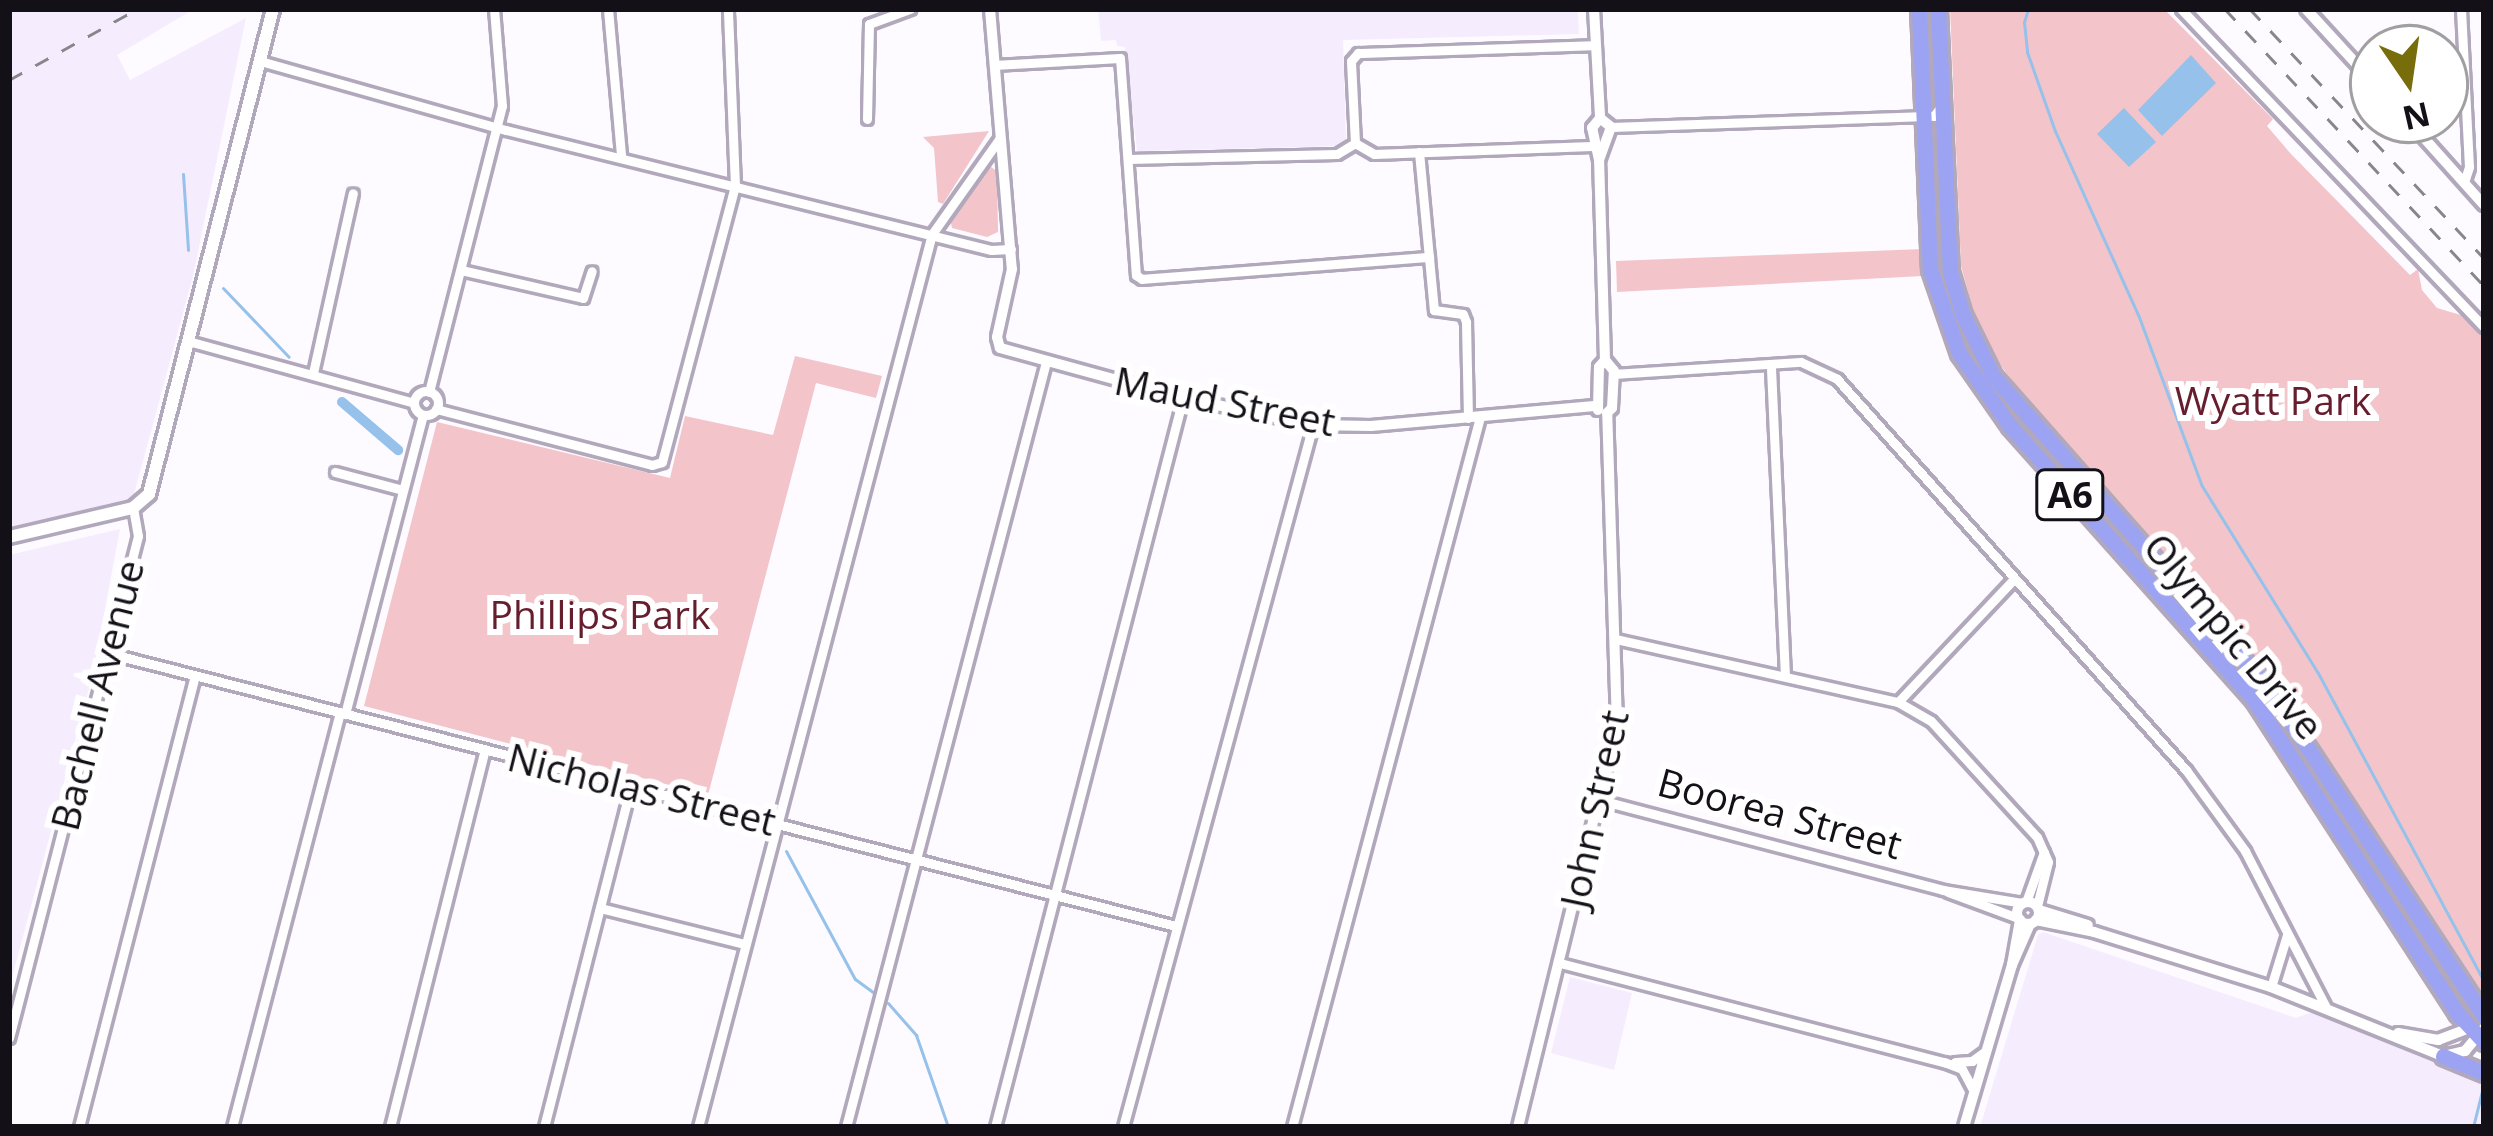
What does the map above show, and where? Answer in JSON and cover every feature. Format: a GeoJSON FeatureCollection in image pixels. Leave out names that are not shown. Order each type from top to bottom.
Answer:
{"type":"FeatureCollection","features":[{"type":"Feature","properties":{"kind":"highway","name":"Olympic Drive"},"geometry":{"type":"LineString","coordinates":[[1919,9],[1930,269],[1944,320],[1982,394],[2254,700],[2480,1029]]}},
{"type":"Feature","properties":{"kind":"highway","name":"Olympic Drive"},"geometry":{"type":"LineString","coordinates":[[1938,9],[1950,272],[1963,315],[1994,376],[2269,689],[2472,1001],[2480,1029]]}},
{"type":"Feature","properties":{"kind":"highway"},"geometry":{"type":"LineString","coordinates":[[2443,1056],[2484,1073]]}},
{"type":"Feature","properties":{"kind":"main road","name":"Bachell Avenue"},"geometry":{"type":"LineString","coordinates":[[134,508],[149,494],[273,9]]}},
{"type":"Feature","properties":{"kind":"main road"},"geometry":{"type":"LineString","coordinates":[[9,537],[134,508]]}},
{"type":"Feature","properties":{"kind":"street"},"geometry":{"type":"LineString","coordinates":[[429,392],[502,106],[494,9]]}},
{"type":"Feature","properties":{"kind":"street"},"geometry":{"type":"LineString","coordinates":[[608,9],[621,156]]}},
{"type":"Feature","properties":{"kind":"street"},"geometry":{"type":"LineString","coordinates":[[423,415],[436,409],[652,465],[662,462],[735,186],[728,9]]}},
{"type":"Feature","properties":{"kind":"street"},"geometry":{"type":"LineString","coordinates":[[867,119],[869,24],[910,9]]}},
{"type":"Feature","properties":{"kind":"street"},"geometry":{"type":"LineString","coordinates":[[260,61],[735,186],[991,250],[1011,249],[990,9]]}},
{"type":"Feature","properties":{"kind":"street"},"geometry":{"type":"LineString","coordinates":[[1594,9],[1606,127],[1599,160],[1602,409],[1612,408],[1612,363],[1605,360]]}},
{"type":"Feature","properties":{"kind":"street"},"geometry":{"type":"LineString","coordinates":[[2181,9],[2484,327]]}},
{"type":"Feature","properties":{"kind":"street"},"geometry":{"type":"LineString","coordinates":[[2306,9],[2349,56]]}},
{"type":"Feature","properties":{"kind":"street"},"geometry":{"type":"LineString","coordinates":[[2461,9],[2470,167],[2464,182]]}},
{"type":"Feature","properties":{"kind":"street"},"geometry":{"type":"LineString","coordinates":[[1355,143],[1351,61],[1358,53],[1595,45]]}},
{"type":"Feature","properties":{"kind":"street"},"geometry":{"type":"LineString","coordinates":[[994,65],[1120,58],[1136,275],[1142,279],[1429,256]]}},
{"type":"Feature","properties":{"kind":"street"},"geometry":{"type":"LineString","coordinates":[[1599,160],[1592,131],[1606,127],[1923,117],[1934,116],[1942,105]]}},
{"type":"Feature","properties":{"kind":"street"},"geometry":{"type":"LineString","coordinates":[[698,1127],[932,234],[1000,138]]}},
{"type":"Feature","properties":{"kind":"street"},"geometry":{"type":"LineString","coordinates":[[1128,159],[1337,154],[1355,143]]}},
{"type":"Feature","properties":{"kind":"street"},"geometry":{"type":"LineString","coordinates":[[1355,143],[1374,154],[1592,146]]}},
{"type":"Feature","properties":{"kind":"street"},"geometry":{"type":"LineString","coordinates":[[2430,144],[2484,205]]}},
{"type":"Feature","properties":{"kind":"street"},"geometry":{"type":"LineString","coordinates":[[1292,1127],[1474,417],[1465,318],[1435,314],[1419,152]]}},
{"type":"Feature","properties":{"kind":"street"},"geometry":{"type":"LineString","coordinates":[[313,373],[353,193]]}},
{"type":"Feature","properties":{"kind":"street","name":"Maud Street"},"geometry":{"type":"LineString","coordinates":[[1011,249],[1000,348],[1046,362],[1313,425],[1602,409]]}},
{"type":"Feature","properties":{"kind":"street"},"geometry":{"type":"LineString","coordinates":[[460,270],[583,298],[592,271]]}},
{"type":"Feature","properties":{"kind":"street"},"geometry":{"type":"LineString","coordinates":[[188,341],[414,403],[423,415]]}},
{"type":"Feature","properties":{"kind":"street"},"geometry":{"type":"LineString","coordinates":[[846,1127],[1046,362]]}},
{"type":"Feature","properties":{"kind":"street"},"geometry":{"type":"LineString","coordinates":[[1613,374],[1812,364],[1837,379],[2012,581],[2186,770],[2245,851],[2326,1007]]}},
{"type":"Feature","properties":{"kind":"street"},"geometry":{"type":"LineString","coordinates":[[1771,368],[1785,675]]}},
{"type":"Feature","properties":{"kind":"street"},"geometry":{"type":"LineString","coordinates":[[429,392],[436,399],[436,409]]}},
{"type":"Feature","properties":{"kind":"street"},"geometry":{"type":"LineString","coordinates":[[414,403],[419,394],[429,392]]}},
{"type":"Feature","properties":{"kind":"street"},"geometry":{"type":"LineString","coordinates":[[994,1127],[1183,398]]}},
{"type":"Feature","properties":{"kind":"street","name":"John Street"},"geometry":{"type":"LineString","coordinates":[[1522,1126],[1617,725],[1602,409]]}},
{"type":"Feature","properties":{"kind":"street"},"geometry":{"type":"LineString","coordinates":[[232,1127],[423,415]]}},
{"type":"Feature","properties":{"kind":"street"},"geometry":{"type":"LineString","coordinates":[[1123,1127],[1313,425]]}},
{"type":"Feature","properties":{"kind":"street"},"geometry":{"type":"LineString","coordinates":[[335,472],[403,490]]}},
{"type":"Feature","properties":{"kind":"street","name":"Bachell Avenue"},"geometry":{"type":"LineString","coordinates":[[9,1038],[138,536],[134,508]]}},
{"type":"Feature","properties":{"kind":"street"},"geometry":{"type":"LineString","coordinates":[[1898,702],[2012,581]]}},
{"type":"Feature","properties":{"kind":"street"},"geometry":{"type":"LineString","coordinates":[[1616,639],[1898,702],[1931,721],[2037,837],[2044,853],[1964,1127]]}},
{"type":"Feature","properties":{"kind":"street","name":"Nicholas Street"},"geometry":{"type":"LineString","coordinates":[[108,653],[1176,926]]}},
{"type":"Feature","properties":{"kind":"street"},"geometry":{"type":"LineString","coordinates":[[79,1127],[195,676]]}},
{"type":"Feature","properties":{"kind":"street"},"geometry":{"type":"LineString","coordinates":[[390,1127],[485,750]]}},
{"type":"Feature","properties":{"kind":"street"},"geometry":{"type":"LineString","coordinates":[[544,1127],[630,789]]}},
{"type":"Feature","properties":{"kind":"street","name":"Boorea Street"},"geometry":{"type":"LineString","coordinates":[[1600,800],[2094,932],[2326,1007],[2443,1056]]}},
{"type":"Feature","properties":{"kind":"street"},"geometry":{"type":"LineString","coordinates":[[600,908],[745,944]]}},
{"type":"Feature","properties":{"kind":"street"},"geometry":{"type":"LineString","coordinates":[[2271,988],[2287,934]]}},
{"type":"Feature","properties":{"kind":"street"},"geometry":{"type":"LineString","coordinates":[[1560,963],[1944,1062],[1962,1069],[1974,1093]]}},
{"type":"Feature","properties":{"kind":"street"},"geometry":{"type":"LineString","coordinates":[[2443,1056],[2465,1051],[2480,1029]]}},
{"type":"Feature","properties":{"kind":"street","name":"Boorea Street"},"geometry":{"type":"LineString","coordinates":[[2395,1033],[2438,1040],[2480,1029]]}},
{"type":"Feature","properties":{"kind":"street"},"geometry":{"type":"LineString","coordinates":[[1944,1062],[1961,1064],[1987,1051]]}},
{"type":"Feature","properties":{"kind":"shaded area"},"geometry":{"type":"Polygon","coordinates":[[[9,9],[194,9],[117,55],[130,80],[246,18],[193,276],[133,498],[9,528],[9,9]]]}},
{"type":"Feature","properties":{"kind":"shaded area"},"geometry":{"type":"Polygon","coordinates":[[[1098,9],[1578,9],[1579,34],[1343,40],[1346,140],[1340,146],[1137,151],[1125,47],[1117,46],[1116,40],[1101,41],[1098,9]]]}},
{"type":"Feature","properties":{"kind":"shaded area"},"geometry":{"type":"Polygon","coordinates":[[[120,529],[92,677],[9,989],[9,555],[120,529]]]}},
{"type":"Feature","properties":{"kind":"shaded area"},"geometry":{"type":"Polygon","coordinates":[[[2043,932],[2296,1018],[2326,1007],[2484,1073],[2484,1127],[1980,1127],[2038,935],[2043,932]]]}},
{"type":"Feature","properties":{"kind":"shaded area"},"geometry":{"type":"Polygon","coordinates":[[[1570,977],[1632,993],[1614,1070],[1551,1053],[1570,977]]]}},
{"type":"Feature","properties":{"kind":"green space","name":"Wyatt Park"},"geometry":{"type":"Polygon","coordinates":[[[1950,9],[2164,9],[2273,119],[2267,126],[2291,154],[2410,275],[2418,269],[2422,290],[2437,308],[2464,316],[2484,337],[2484,995],[2275,678],[2023,396],[1993,355],[1974,314],[1961,266],[1950,9]]]}},
{"type":"Feature","properties":{"kind":"green space"},"geometry":{"type":"Polygon","coordinates":[[[989,131],[943,204],[938,202],[934,148],[923,137],[989,131]]]}},
{"type":"Feature","properties":{"kind":"green space"},"geometry":{"type":"Polygon","coordinates":[[[988,165],[997,171],[998,232],[987,237],[952,228],[950,219],[988,165]]]}},
{"type":"Feature","properties":{"kind":"green space"},"geometry":{"type":"Polygon","coordinates":[[[1922,249],[1923,276],[1617,292],[1616,261],[1922,249]]]}},
{"type":"Feature","properties":{"kind":"green space","name":"Phillips Park"},"geometry":{"type":"Polygon","coordinates":[[[795,356],[882,376],[876,398],[816,383],[708,795],[364,706],[437,422],[670,478],[685,416],[773,435],[795,356]]]}},
{"type":"Feature","properties":{"kind":"water"},"geometry":{"type":"Polygon","coordinates":[[[2191,55],[2216,83],[2162,136],[2138,110],[2191,55]]]}},
{"type":"Feature","properties":{"kind":"water"},"geometry":{"type":"Polygon","coordinates":[[[2124,108],[2156,142],[2129,167],[2097,134],[2124,108]]]}},
{"type":"Feature","properties":{"kind":"waterway"},"geometry":{"type":"LineString","coordinates":[[2028,9],[2024,22],[2027,52],[2055,131],[2139,317],[2202,486],[2318,673],[2484,981]]}},
{"type":"Feature","properties":{"kind":"waterway"},"geometry":{"type":"LineString","coordinates":[[183,174],[188,250]]}},
{"type":"Feature","properties":{"kind":"waterway"},"geometry":{"type":"LineString","coordinates":[[223,288],[289,357]]}},
{"type":"Feature","properties":{"kind":"waterway"},"geometry":{"type":"LineString","coordinates":[[342,402],[398,450]]}},
{"type":"Feature","properties":{"kind":"waterway"},"geometry":{"type":"LineString","coordinates":[[786,851],[855,979],[873,992]]}},
{"type":"Feature","properties":{"kind":"waterway"},"geometry":{"type":"LineString","coordinates":[[888,1003],[916,1035],[948,1127]]}},
{"type":"Feature","properties":{"kind":"waterway"},"geometry":{"type":"LineString","coordinates":[[2473,1127],[2483,1087]]}},
{"type":"Feature","properties":{"kind":"railway"},"geometry":{"type":"LineString","coordinates":[[9,80],[137,9]]}},
{"type":"Feature","properties":{"kind":"railway"},"geometry":{"type":"LineString","coordinates":[[2225,9],[2484,286]]}},
{"type":"Feature","properties":{"kind":"railway"},"geometry":{"type":"LineString","coordinates":[[2250,9],[2484,258]]}}]}
